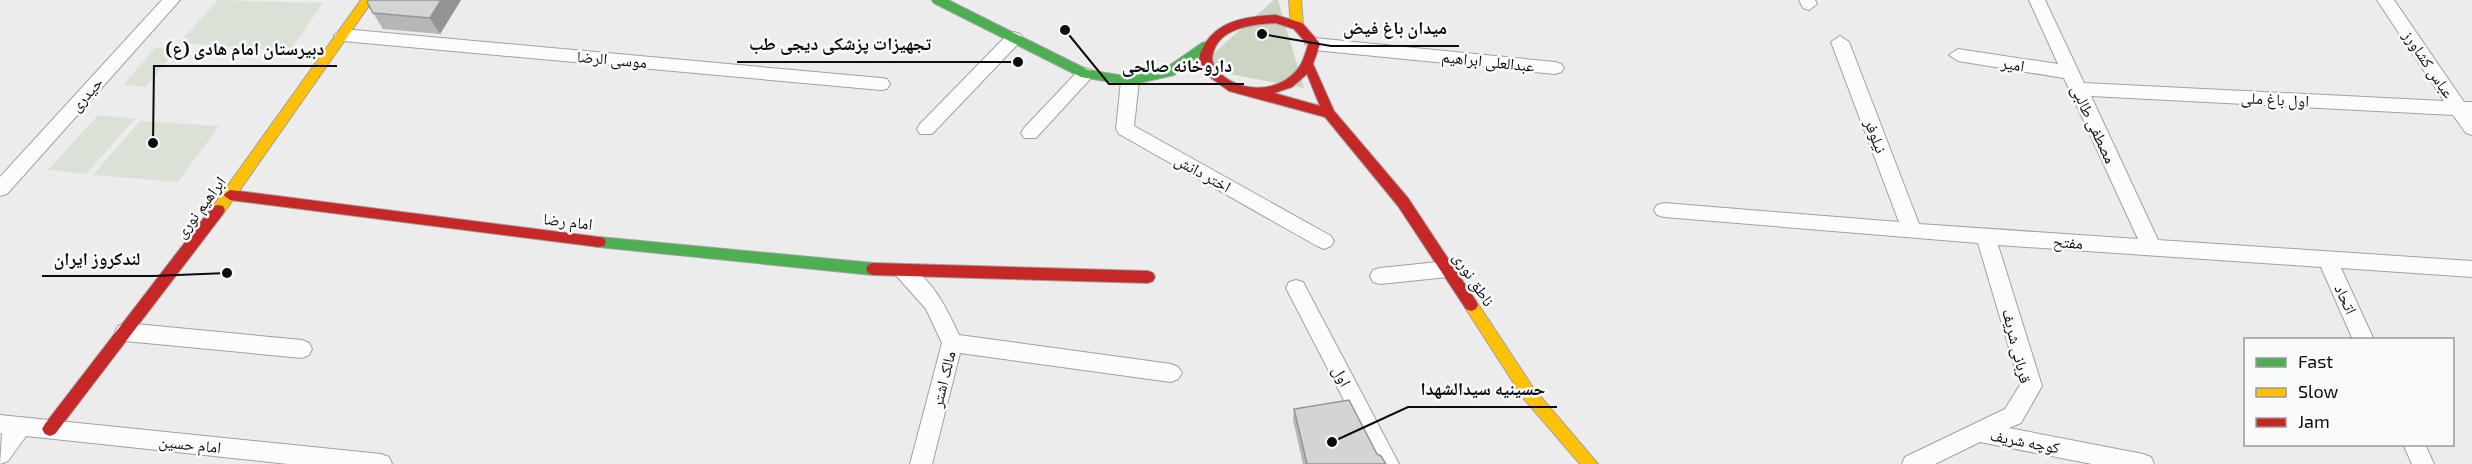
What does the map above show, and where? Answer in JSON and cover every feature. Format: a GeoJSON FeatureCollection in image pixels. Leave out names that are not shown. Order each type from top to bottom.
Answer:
{"type":"FeatureCollection","features":[{"type":"Feature","properties":{"kind":"street","name":"حیدری"},"geometry":{"type":"LineString","coordinates":[[3,184],[172,0]]}},
{"type":"Feature","properties":{"kind":"street","name":"ابراهیم نوری"},"geometry":{"type":"LineString","coordinates":[[51,429],[230,195],[367,0]]}},
{"type":"Feature","properties":{"kind":"street"},"geometry":{"type":"LineString","coordinates":[[938,0],[1085,74],[1130,81],[1170,72],[1206,46],[1226,16]]}},
{"type":"Feature","properties":{"kind":"street"},"geometry":{"type":"LineString","coordinates":[[1295,0],[1297,25]]}},
{"type":"Feature","properties":{"kind":"street","name":"مصطفی طالبی"},"geometry":{"type":"LineString","coordinates":[[2037,0],[2152,247]]}},
{"type":"Feature","properties":{"kind":"street","name":"عباس کشاورز"},"geometry":{"type":"LineString","coordinates":[[2385,0],[2466,109],[2472,128]]}},
{"type":"Feature","properties":{"kind":"street"},"geometry":{"type":"LineString","coordinates":[[1215,32],[1237,19],[1257,14],[1276,17],[1297,25],[1314,44],[1310,67],[1295,82],[1281,88],[1257,93]]}},
{"type":"Feature","properties":{"kind":"street","name":"موسی الرضا"},"geometry":{"type":"LineString","coordinates":[[343,35],[881,84]]}},
{"type":"Feature","properties":{"kind":"street"},"geometry":{"type":"LineString","coordinates":[[926,129],[1014,38]]}},
{"type":"Feature","properties":{"kind":"street","name":"نیلوفر"},"geometry":{"type":"LineString","coordinates":[[1840,42],[1912,231]]}},
{"type":"Feature","properties":{"kind":"street","name":"عبدالعلی ابراهیم"},"geometry":{"type":"LineString","coordinates":[[1314,44],[1555,68]]}},
{"type":"Feature","properties":{"kind":"street"},"geometry":{"type":"LineString","coordinates":[[1206,46],[1207,61],[1215,75],[1231,87]]}},
{"type":"Feature","properties":{"kind":"street","name":"امیر"},"geometry":{"type":"LineString","coordinates":[[1958,55],[2069,72]]}},
{"type":"Feature","properties":{"kind":"street","name":"ناطق نوری"},"geometry":{"type":"LineString","coordinates":[[1310,67],[1329,113],[1403,201],[1529,394],[1590,464]]}},
{"type":"Feature","properties":{"kind":"street"},"geometry":{"type":"LineString","coordinates":[[1170,72],[1329,113]]}},
{"type":"Feature","properties":{"kind":"street"},"geometry":{"type":"LineString","coordinates":[[1030,133],[1085,74]]}},
{"type":"Feature","properties":{"kind":"street","name":"اختر دانش"},"geometry":{"type":"LineString","coordinates":[[1130,81],[1125,129],[1324,241]]}},
{"type":"Feature","properties":{"kind":"street","name":"اول باغ ملی"},"geometry":{"type":"LineString","coordinates":[[2078,89],[2466,109]]}},
{"type":"Feature","properties":{"kind":"street","name":"امام رضا"},"geometry":{"type":"LineString","coordinates":[[230,195],[624,244],[903,272],[1148,277]]}},
{"type":"Feature","properties":{"kind":"street","name":"مفتح"},"geometry":{"type":"LineString","coordinates":[[1664,210],[1912,231],[2472,269]]}},
{"type":"Feature","properties":{"kind":"street","name":"قربانی شریف"},"geometry":{"type":"LineString","coordinates":[[1913,464],[2013,416],[2031,386],[1986,236]]}},
{"type":"Feature","properties":{"kind":"street","name":"اتحاد"},"geometry":{"type":"LineString","coordinates":[[2327,260],[2364,338]]}},
{"type":"Feature","properties":{"kind":"street"},"geometry":{"type":"LineString","coordinates":[[1380,276],[1448,269]]}},
{"type":"Feature","properties":{"kind":"street","name":"مالک اشتر"},"geometry":{"type":"LineString","coordinates":[[903,272],[934,304],[952,343],[921,464]]}},
{"type":"Feature","properties":{"kind":"street","name":"اول"},"geometry":{"type":"LineString","coordinates":[[1296,288],[1388,464]]}},
{"type":"Feature","properties":{"kind":"street"},"geometry":{"type":"LineString","coordinates":[[125,332],[302,349]]}},
{"type":"Feature","properties":{"kind":"street"},"geometry":{"type":"LineString","coordinates":[[952,343],[1171,373]]}},
{"type":"Feature","properties":{"kind":"street"},"geometry":{"type":"LineString","coordinates":[[0,454],[11,425]]}},
{"type":"Feature","properties":{"kind":"street","name":"امام حسین"},"geometry":{"type":"LineString","coordinates":[[11,425],[381,464]]}},
{"type":"Feature","properties":{"kind":"street","name":"کوچه شریف"},"geometry":{"type":"LineString","coordinates":[[1977,432],[2143,464]]}},
{"type":"Feature","properties":{"kind":"street"},"geometry":{"type":"LineString","coordinates":[[2415,446],[2423,464]]}},
{"type":"Feature","properties":{"kind":"shaded area"},"geometry":{"type":"Polygon","coordinates":[[[218,0],[323,3],[290,51],[179,43],[218,0]]]}},
{"type":"Feature","properties":{"kind":"shaded area"},"geometry":{"type":"Polygon","coordinates":[[[156,47],[177,49],[146,87],[123,85],[156,47]]]}},
{"type":"Feature","properties":{"kind":"shaded area"},"geometry":{"type":"Polygon","coordinates":[[[98,115],[135,119],[86,174],[48,170],[98,115]]]}},
{"type":"Feature","properties":{"kind":"shaded area"},"geometry":{"type":"Polygon","coordinates":[[[140,121],[219,126],[178,182],[93,175],[140,121]]]}},
{"type":"Feature","properties":{"kind":"green space"},"geometry":{"type":"Polygon","coordinates":[[[1274,0],[1278,0],[1304,88],[1197,68],[1274,0]]]}},
{"type":"Feature","properties":{"kind":"building"},"geometry":{"type":"Polygon","coordinates":[[[369,0],[441,0],[430,18],[373,13],[367,2],[369,0]]]}},
{"type":"Feature","properties":{"kind":"building"},"geometry":{"type":"Polygon","coordinates":[[[1349,400],[1377,454],[1386,464],[1307,464],[1294,409],[1349,400]]]}},
{"type":"Feature","properties":{"kind":"traffic: fast"},"geometry":{"type":"LineString","coordinates":[[938,0],[1085,74],[1130,81],[1170,72],[1206,46]]}},
{"type":"Feature","properties":{"kind":"traffic: fast"},"geometry":{"type":"LineString","coordinates":[[599,242],[873,269]]}},
{"type":"Feature","properties":{"kind":"traffic: slow"},"geometry":{"type":"LineString","coordinates":[[218,210],[367,0]]}},
{"type":"Feature","properties":{"kind":"traffic: slow"},"geometry":{"type":"LineString","coordinates":[[1295,0],[1297,25]]}},
{"type":"Feature","properties":{"kind":"traffic: slow"},"geometry":{"type":"LineString","coordinates":[[1471,305],[1529,394],[1590,464]]}},
{"type":"Feature","properties":{"kind":"traffic: jam"},"geometry":{"type":"LineString","coordinates":[[1256,93],[1287,84],[1295,79],[1306,66],[1314,44],[1295,24],[1276,19],[1256,20],[1237,25],[1220,34],[1209,45],[1205,58],[1212,72],[1233,88],[1329,113]]}},
{"type":"Feature","properties":{"kind":"traffic: jam"},"geometry":{"type":"LineString","coordinates":[[1310,67],[1329,113],[1403,202],[1471,305]]}},
{"type":"Feature","properties":{"kind":"traffic: jam"},"geometry":{"type":"LineString","coordinates":[[230,195],[599,242]]}},
{"type":"Feature","properties":{"kind":"traffic: jam"},"geometry":{"type":"LineString","coordinates":[[50,429],[218,210]]}},
{"type":"Feature","properties":{"kind":"traffic: jam"},"geometry":{"type":"LineString","coordinates":[[873,269],[1148,277]]}},
{"type":"Feature","properties":{"kind":"place","name":"داروخانه صالحی"},"geometry":{"type":"Point","coordinates":[1065,30]}},
{"type":"Feature","properties":{"kind":"place","name":"میدان باغ فیض"},"geometry":{"type":"Point","coordinates":[1262,34]}},
{"type":"Feature","properties":{"kind":"place","name":"تجهیزات پزشکی دیجی طب"},"geometry":{"type":"Point","coordinates":[1018,62]}},
{"type":"Feature","properties":{"kind":"place","name":"دبیرستان امام هادی (ع)"},"geometry":{"type":"Point","coordinates":[153,143]}},
{"type":"Feature","properties":{"kind":"place","name":"لندکروز ایران"},"geometry":{"type":"Point","coordinates":[227,273]}},
{"type":"Feature","properties":{"kind":"place","name":"حسینیه سیدالشهدا"},"geometry":{"type":"Point","coordinates":[1332,442]}}]}
